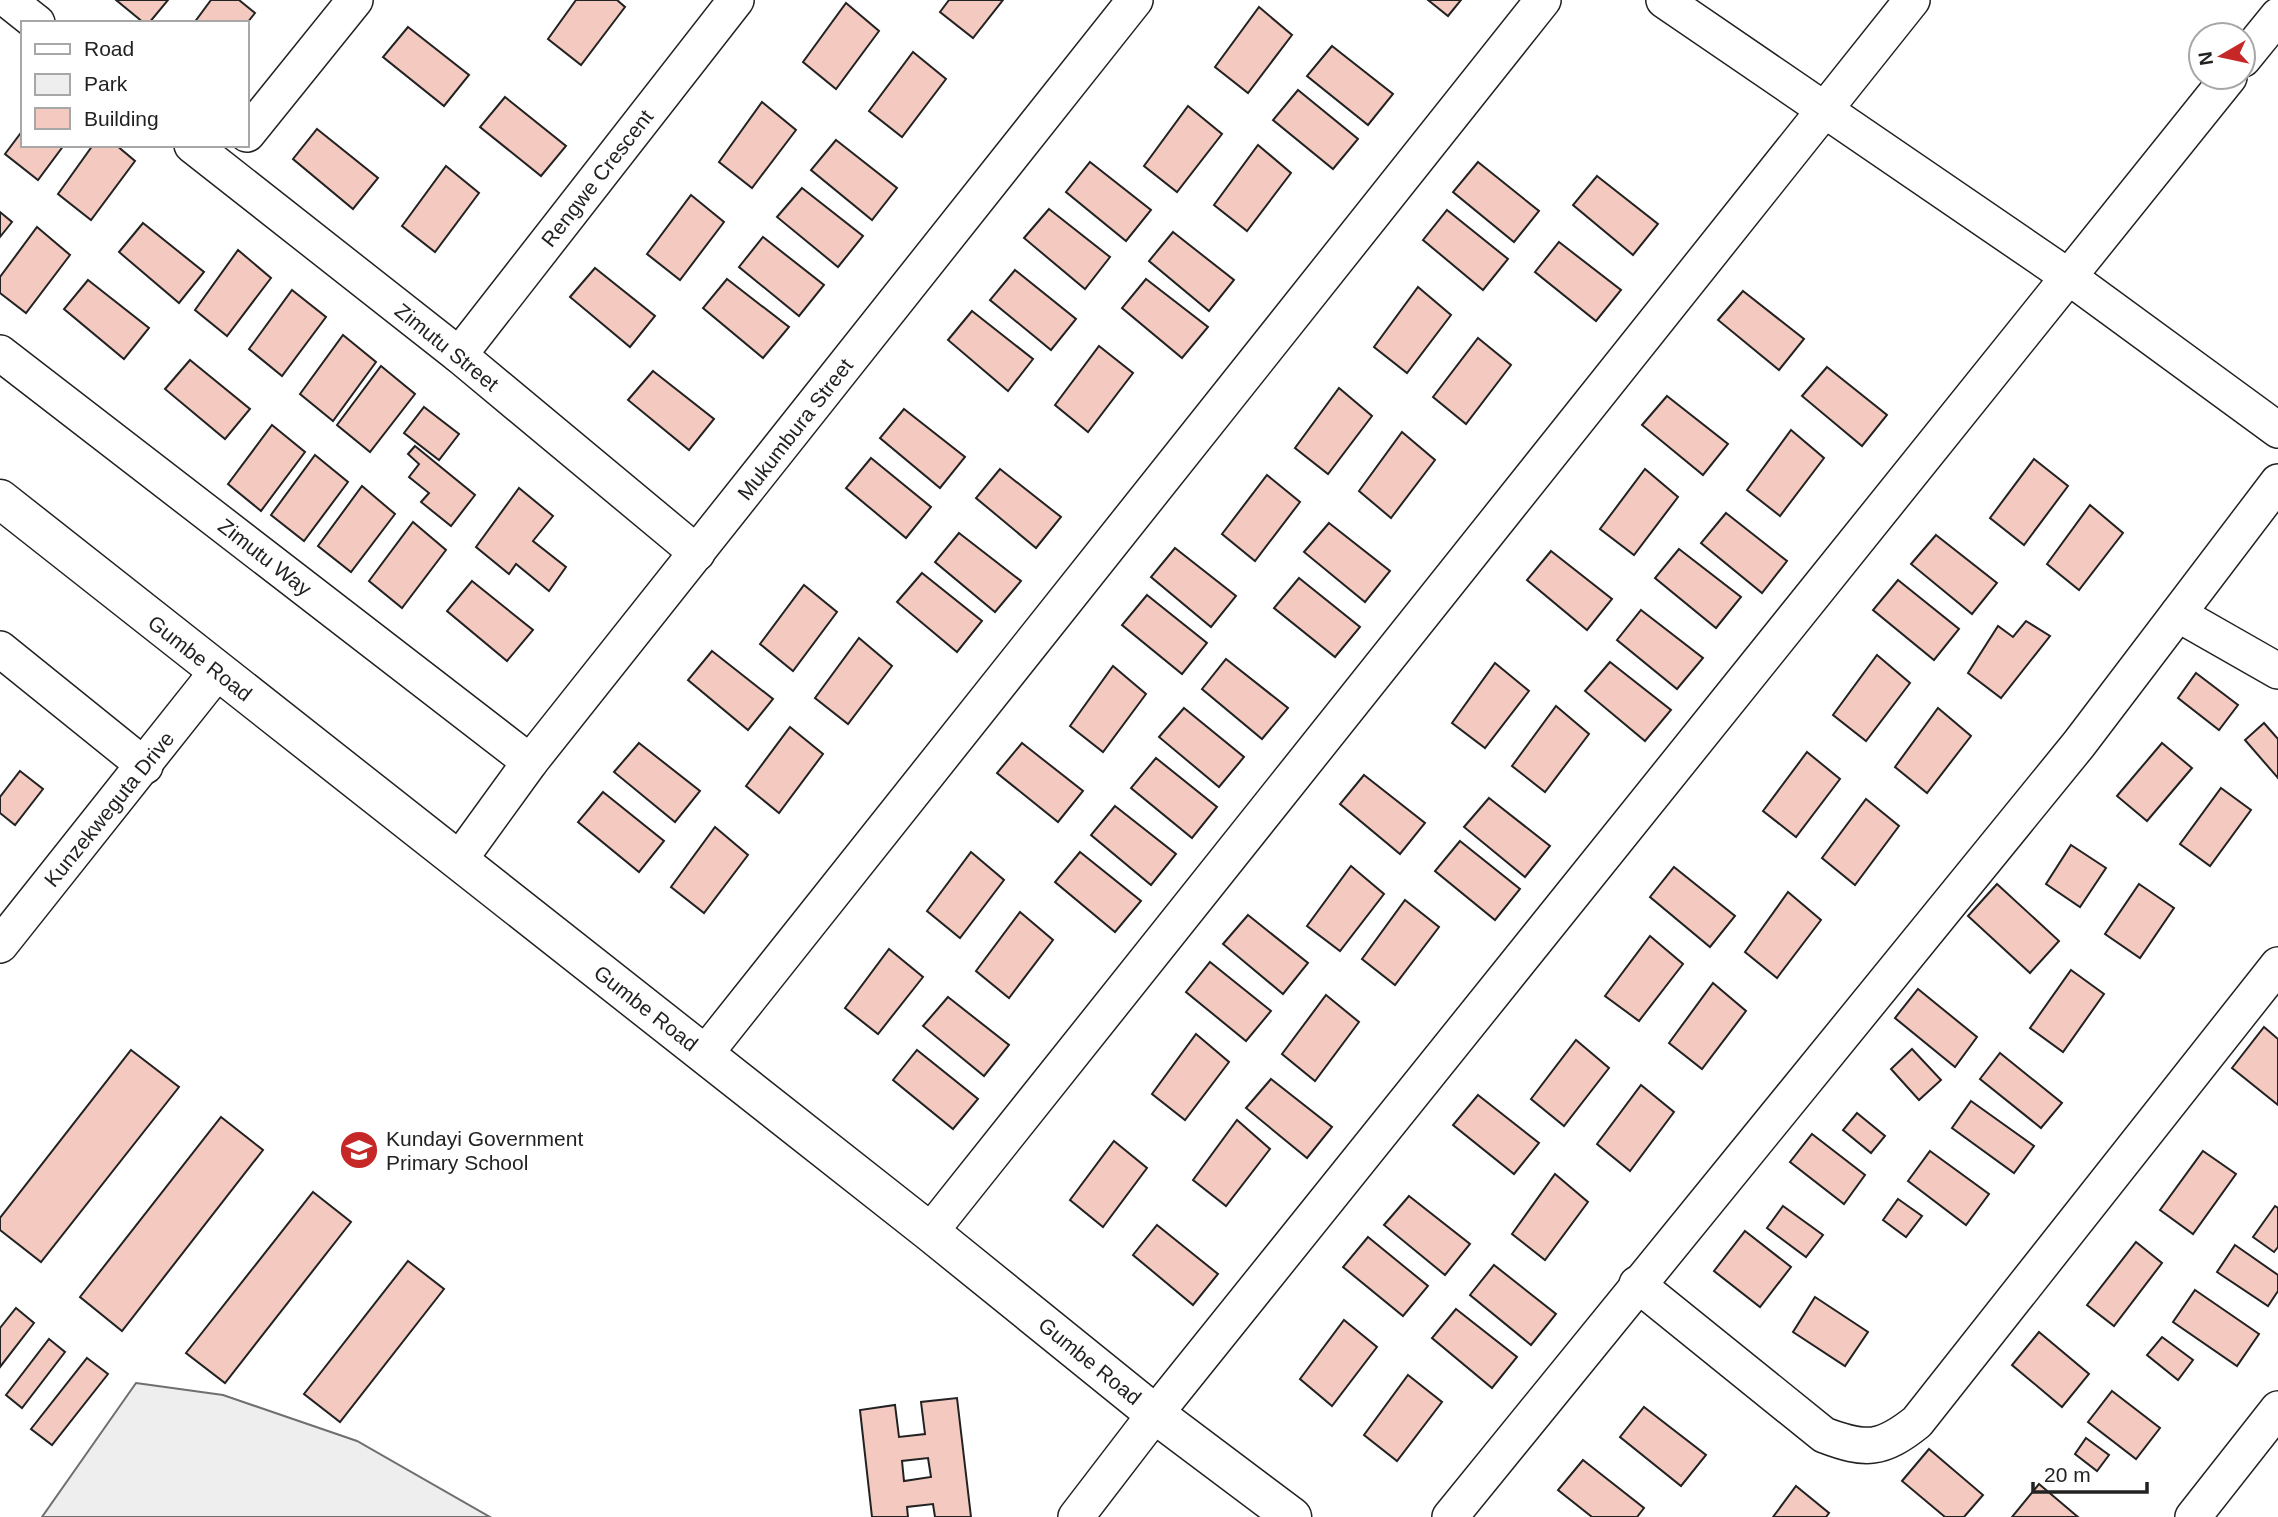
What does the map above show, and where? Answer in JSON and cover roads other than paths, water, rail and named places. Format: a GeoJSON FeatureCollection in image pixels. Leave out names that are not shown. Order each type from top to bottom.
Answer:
{"type":"FeatureCollection","features":[{"type":"Feature","properties":{"kind":"street"},"geometry":{"type":"LineString","coordinates":[[8,0],[34,21]]}},
{"type":"Feature","properties":{"kind":"street"},"geometry":{"type":"LineString","coordinates":[[248,133],[355,0]]}},
{"type":"Feature","properties":{"kind":"street","name":"Rengwe Crescent"},"geometry":{"type":"LineString","coordinates":[[459,355],[736,0]]}},
{"type":"Feature","properties":{"kind":"street","name":"Mukumbura Street"},"geometry":{"type":"LineString","coordinates":[[459,860],[530,762],[1135,0]]}},
{"type":"Feature","properties":{"kind":"street"},"geometry":{"type":"LineString","coordinates":[[704,1055],[1543,0]]}},
{"type":"Feature","properties":{"kind":"street"},"geometry":{"type":"LineString","coordinates":[[1664,0],[2069,277],[2278,429]]}},
{"type":"Feature","properties":{"kind":"street"},"geometry":{"type":"LineString","coordinates":[[930,1232],[1912,0]]}},
{"type":"Feature","properties":{"kind":"street"},"geometry":{"type":"LineString","coordinates":[[2257,42],[2278,16]]}},
{"type":"Feature","properties":{"kind":"street"},"geometry":{"type":"LineString","coordinates":[[1076,1517],[1154,1414],[2218,91]]}},
{"type":"Feature","properties":{"kind":"street","name":"Zimutu Street"},"geometry":{"type":"LineString","coordinates":[[199,147],[229,156],[459,355],[697,553]]}},
{"type":"Feature","properties":{"kind":"street","name":"Zimutu Way"},"geometry":{"type":"LineString","coordinates":[[0,353],[530,762]]}},
{"type":"Feature","properties":{"kind":"street"},"geometry":{"type":"LineString","coordinates":[[1461,1513],[1637,1284],[2079,744],[2278,482]]}},
{"type":"Feature","properties":{"kind":"street","name":"Gumbe Road"},"geometry":{"type":"LineString","coordinates":[[0,499],[930,1232],[1154,1414],[1292,1517]]}},
{"type":"Feature","properties":{"kind":"street"},"geometry":{"type":"LineString","coordinates":[[2178,614],[2278,671]]}},
{"type":"Feature","properties":{"kind":"street"},"geometry":{"type":"LineString","coordinates":[[0,649],[145,766]]}},
{"type":"Feature","properties":{"kind":"street","name":"Kunzekweguta Drive"},"geometry":{"type":"LineString","coordinates":[[0,945],[145,766],[217,671]]}},
{"type":"Feature","properties":{"kind":"street"},"geometry":{"type":"LineString","coordinates":[[1637,1284],[1824,1435],[1852,1446],[1873,1447],[1896,1438],[1917,1422],[2278,965]]}},
{"type":"Feature","properties":{"kind":"street"},"geometry":{"type":"LineString","coordinates":[[2193,1517],[2278,1409]]}},
{"type":"Feature","properties":{"kind":"place","name":"Kundayi Government Primary School"},"geometry":{"type":"Point","coordinates":[359,1150]}}]}
